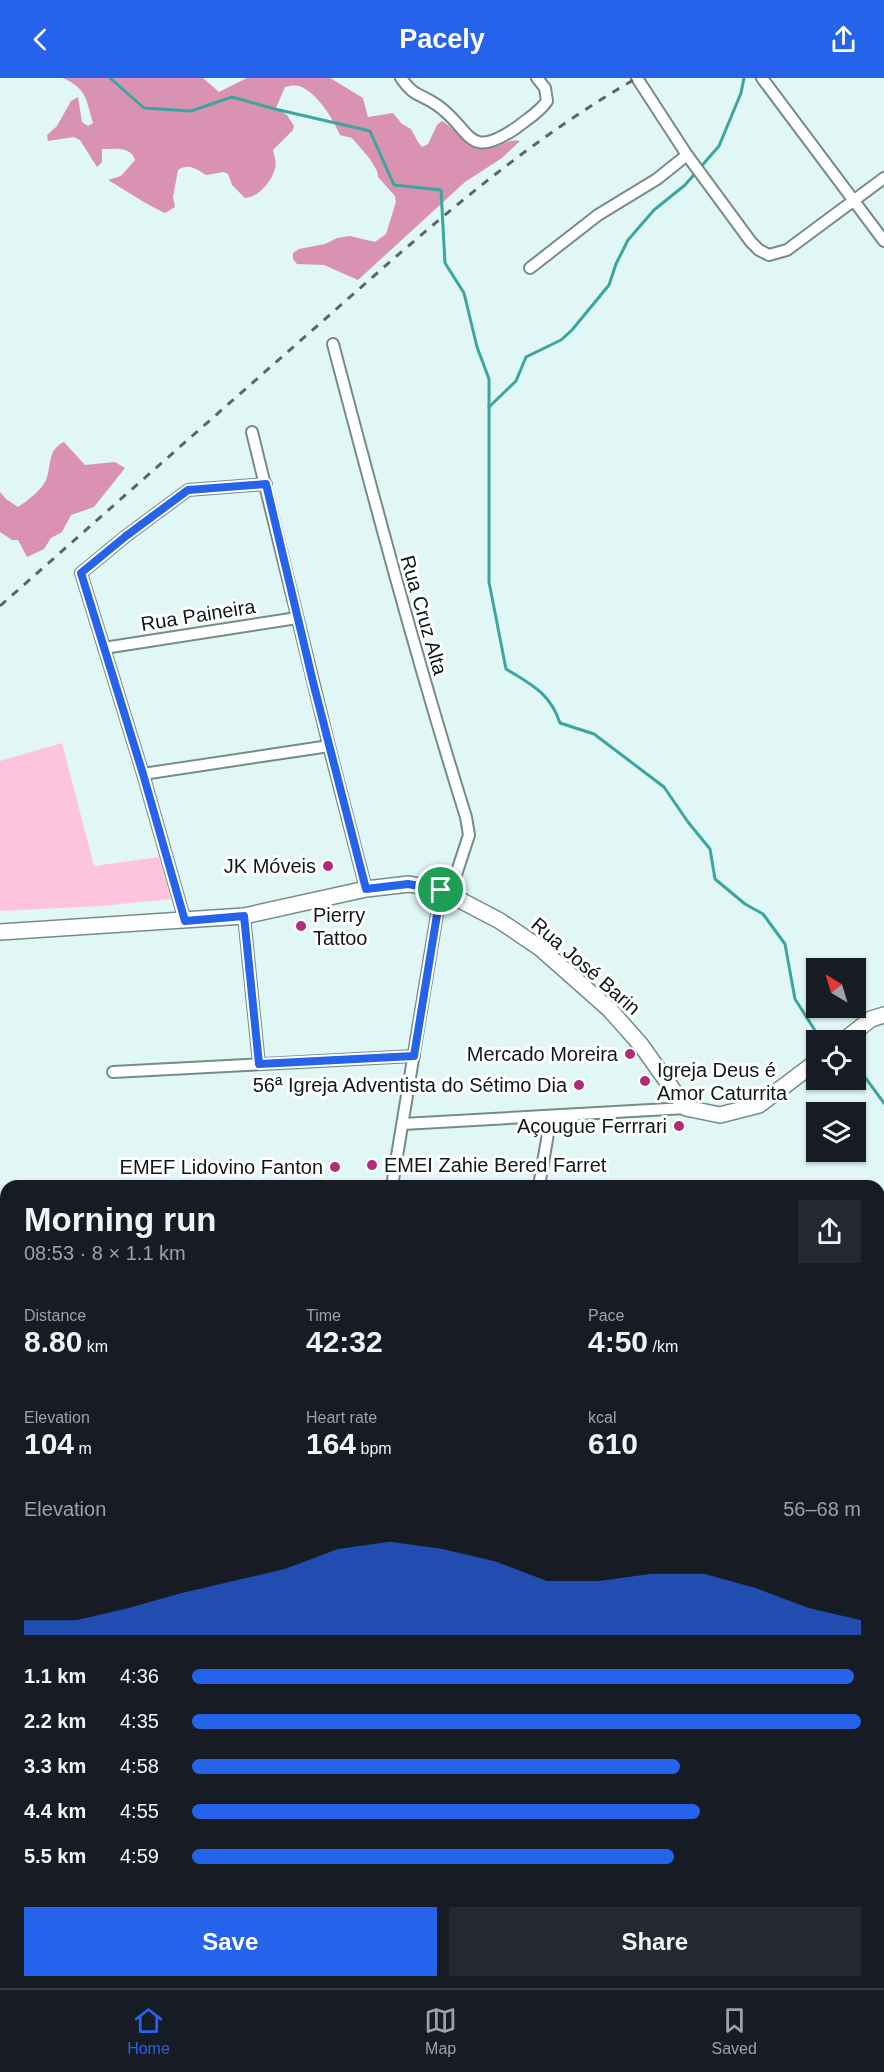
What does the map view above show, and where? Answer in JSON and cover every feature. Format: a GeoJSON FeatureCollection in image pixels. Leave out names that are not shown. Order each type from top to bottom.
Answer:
{"type":"FeatureCollection","features":[{"type":"Feature","properties":{"kind":"main road","name":"Rua José Barin"},"geometry":{"type":"LineString","coordinates":[[0,932],[244,916],[366,889],[408,884],[445,891],[500,921],[540,948],[610,1010],[641,1045],[686,1108]]}},
{"type":"Feature","properties":{"kind":"main road"},"geometry":{"type":"LineString","coordinates":[[857,1030],[871,1019],[884,1015]]}},
{"type":"Feature","properties":{"kind":"main road"},"geometry":{"type":"LineString","coordinates":[[686,1108],[720,1114],[759,1105],[806,1070]]}},
{"type":"Feature","properties":{"kind":"street"},"geometry":{"type":"LineString","coordinates":[[400,78],[410,92],[438,105],[469,137],[482,144],[498,140],[541,110],[547,101],[545,88],[537,78]]}},
{"type":"Feature","properties":{"kind":"street"},"geometry":{"type":"LineString","coordinates":[[637,78],[687,155],[751,242],[759,250],[769,255],[787,250],[884,178]]}},
{"type":"Feature","properties":{"kind":"street"},"geometry":{"type":"LineString","coordinates":[[762,78],[884,241]]}},
{"type":"Feature","properties":{"kind":"street"},"geometry":{"type":"LineString","coordinates":[[530,268],[598,215],[657,179],[687,155]]}},
{"type":"Feature","properties":{"kind":"street","name":"Rua Cruz Alta"},"geometry":{"type":"LineString","coordinates":[[333,344],[389,556],[433,712],[466,817],[469,835],[445,891],[393,1180]]}},
{"type":"Feature","properties":{"kind":"street"},"geometry":{"type":"LineString","coordinates":[[252,432],[366,889]]}},
{"type":"Feature","properties":{"kind":"street"},"geometry":{"type":"LineString","coordinates":[[185,921],[143,774],[81,573],[188,490],[266,484]]}},
{"type":"Feature","properties":{"kind":"street","name":"Rua Paineira"},"geometry":{"type":"LineString","coordinates":[[104,648],[297,618]]}},
{"type":"Feature","properties":{"kind":"street"},"geometry":{"type":"LineString","coordinates":[[143,774],[329,746]]}},
{"type":"Feature","properties":{"kind":"street"},"geometry":{"type":"LineString","coordinates":[[244,916],[259,1064]]}},
{"type":"Feature","properties":{"kind":"street"},"geometry":{"type":"LineString","coordinates":[[113,1072],[414,1056]]}},
{"type":"Feature","properties":{"kind":"street"},"geometry":{"type":"LineString","coordinates":[[403,1124],[686,1108]]}},
{"type":"Feature","properties":{"kind":"street"},"geometry":{"type":"LineString","coordinates":[[540,1180],[551,1116]]}},
{"type":"Feature","properties":{"kind":"shaded area"},"geometry":{"type":"Polygon","coordinates":[[[63,78],[203,78],[219,92],[247,78],[330,78],[363,98],[368,117],[393,113],[402,124],[411,129],[422,147],[428,144],[437,125],[442,121],[468,142],[480,147],[491,148],[511,141],[520,141],[502,158],[465,182],[358,280],[324,265],[297,264],[293,259],[293,253],[299,249],[350,236],[375,242],[386,234],[396,202],[395,196],[378,177],[370,159],[352,138],[340,135],[324,107],[306,89],[297,86],[285,87],[276,108],[287,115],[294,126],[293,130],[273,150],[275,169],[271,179],[260,192],[245,198],[232,185],[228,174],[224,172],[206,175],[186,167],[178,170],[173,197],[175,207],[165,213],[108,180],[121,176],[135,160],[130,152],[122,149],[102,149],[102,162],[97,167],[80,140],[74,137],[48,141],[47,135],[57,126],[71,101],[78,97],[82,122],[88,126],[93,123],[87,101],[81,91],[63,78]]]}},
{"type":"Feature","properties":{"kind":"shaded area"},"geometry":{"type":"Polygon","coordinates":[[[64,442],[85,465],[115,462],[125,468],[94,507],[71,515],[62,532],[51,538],[44,549],[27,557],[18,540],[12,540],[0,532],[0,492],[18,507],[38,492],[46,480],[52,454],[64,442]]]}},
{"type":"Feature","properties":{"kind":"shaded area"},"geometry":{"type":"Polygon","coordinates":[[[62,743],[94,866],[159,857],[171,899],[101,906],[0,911],[0,761],[62,743]]]}},
{"type":"Feature","properties":{"kind":"waterway"},"geometry":{"type":"LineString","coordinates":[[110,78],[144,108],[191,111],[232,97],[370,131],[394,185],[441,190],[445,263],[464,293],[477,347],[489,379],[489,582],[506,669],[539,690],[551,704],[560,723],[594,734],[664,787],[710,849],[715,879],[745,904],[763,914],[785,944],[795,999],[815,1030]]}},
{"type":"Feature","properties":{"kind":"waterway"},"geometry":{"type":"LineString","coordinates":[[489,407],[516,381],[526,357],[561,340],[572,330],[609,285],[628,240],[654,210],[685,185],[719,146],[741,93],[744,78]]}},
{"type":"Feature","properties":{"kind":"waterway"},"geometry":{"type":"LineString","coordinates":[[866,1079],[884,1103]]}},
{"type":"Feature","properties":{"kind":"railway"},"geometry":{"type":"LineString","coordinates":[[0,606],[431,227],[551,133],[637,78]]}},
{"type":"Feature","properties":{"kind":"place","name":"JK Móveis"},"geometry":{"type":"Point","coordinates":[328,866]}},
{"type":"Feature","properties":{"kind":"place","name":"Pierry Tattoo"},"geometry":{"type":"Point","coordinates":[301,926]}},
{"type":"Feature","properties":{"kind":"place","name":"Mercado Moreira"},"geometry":{"type":"Point","coordinates":[630,1054]}},
{"type":"Feature","properties":{"kind":"place","name":"Igreja Deus é Amor Caturrita"},"geometry":{"type":"Point","coordinates":[645,1081]}},
{"type":"Feature","properties":{"kind":"place","name":"56ª Igreja Adventista do Sétimo Dia"},"geometry":{"type":"Point","coordinates":[579,1085]}},
{"type":"Feature","properties":{"kind":"place","name":"Açougue Ferrrari"},"geometry":{"type":"Point","coordinates":[679,1126]}},
{"type":"Feature","properties":{"kind":"place","name":"EMEI Zahie Bered Farret"},"geometry":{"type":"Point","coordinates":[372,1165]}},
{"type":"Feature","properties":{"kind":"place","name":"EMEF Lidovino Fanton"},"geometry":{"type":"Point","coordinates":[335,1167]}},
{"type":"Feature","properties":{"kind":"route"},"geometry":{"type":"LineString","coordinates":[[266,484],[297,618],[366,889],[408,884],[441,890],[414,1056],[259,1064],[244,916],[185,921],[143,774],[81,573],[188,490],[266,484]]}}]}
